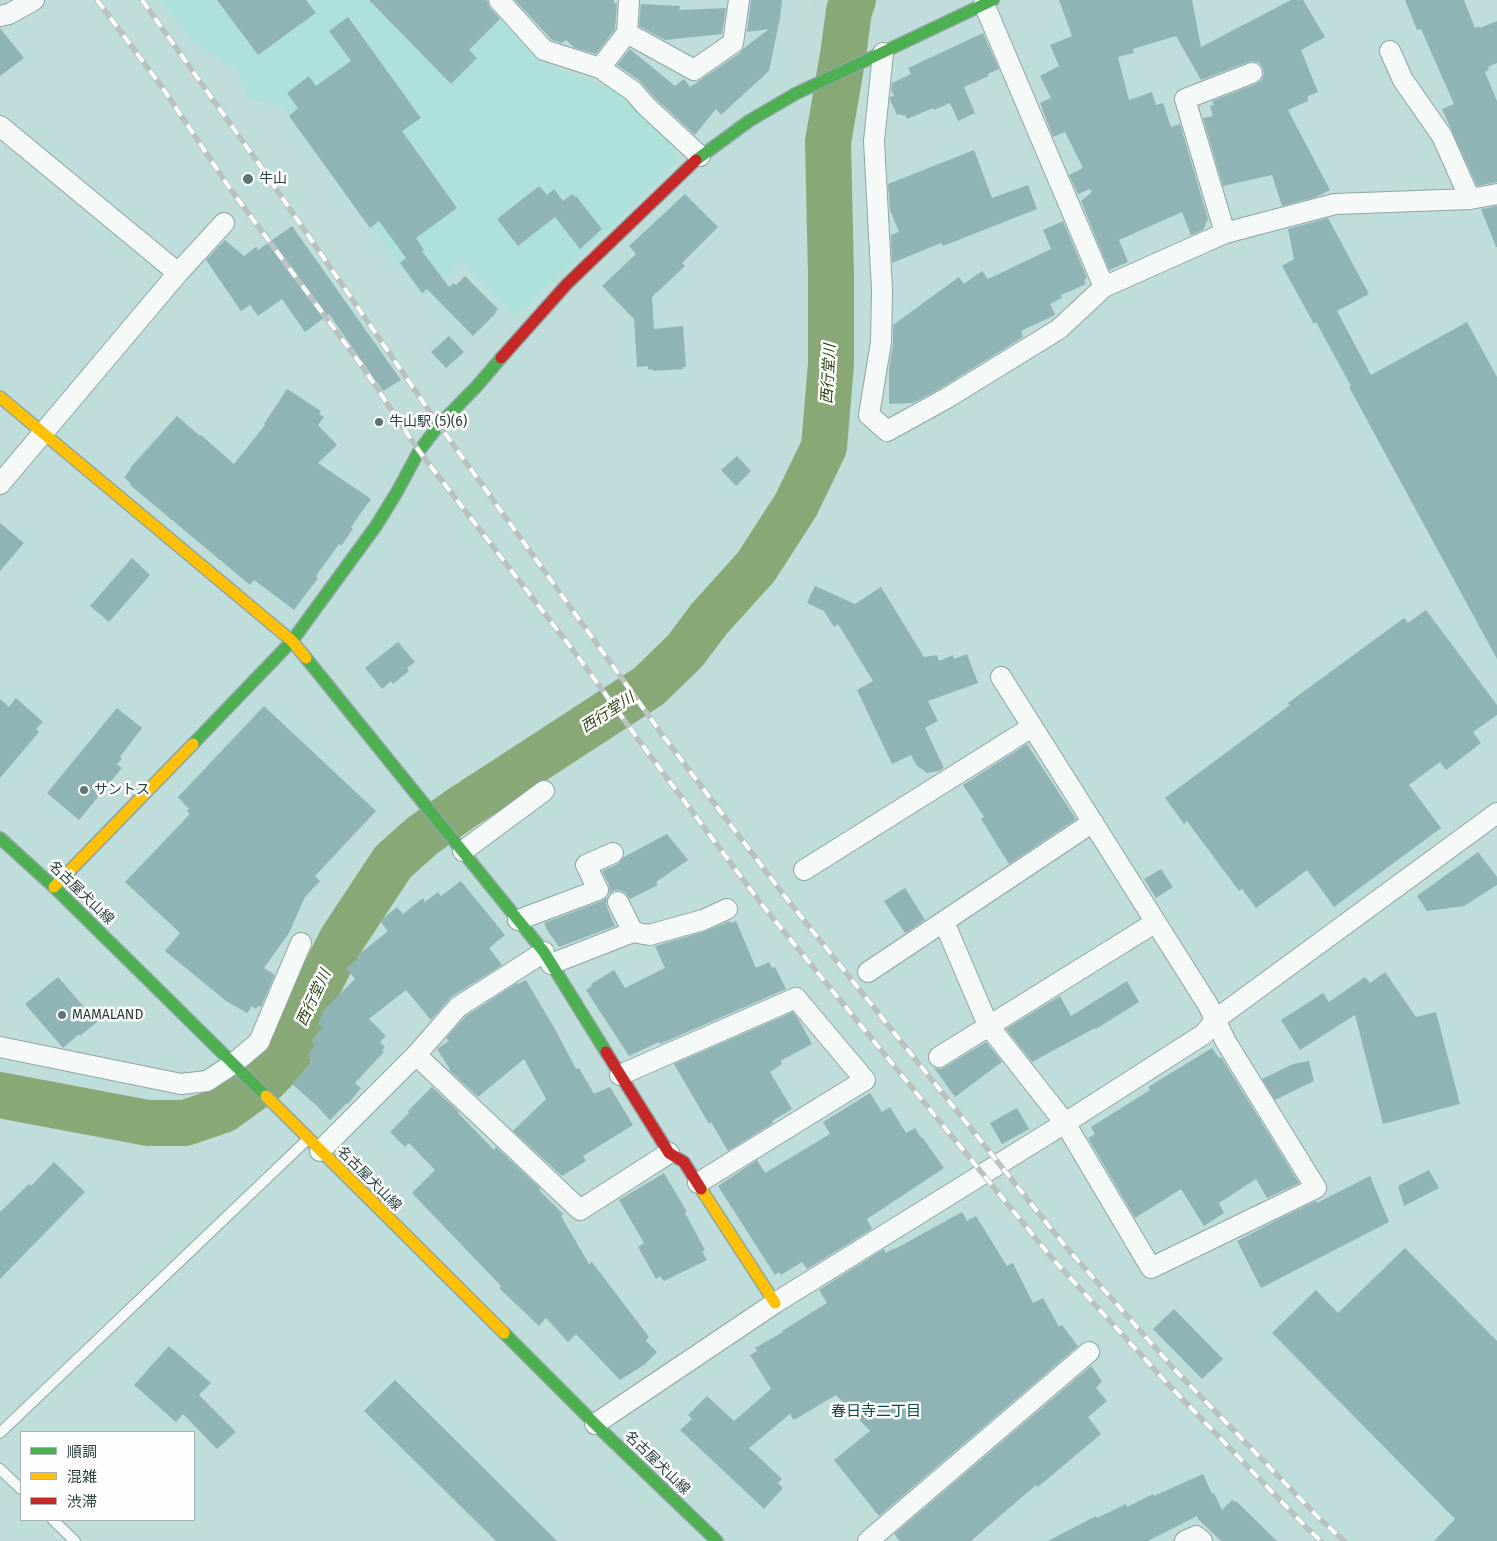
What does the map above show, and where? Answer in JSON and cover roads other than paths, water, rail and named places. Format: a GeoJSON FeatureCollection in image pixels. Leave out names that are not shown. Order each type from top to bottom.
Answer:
{"type":"FeatureCollection","features":[{"type":"Feature","properties":{"kind":"street"},"geometry":{"type":"LineString","coordinates":[[0,16],[9,14],[34,0]]}},
{"type":"Feature","properties":{"kind":"street"},"geometry":{"type":"LineString","coordinates":[[498,0],[544,50],[600,68],[633,91],[646,106],[700,156]]}},
{"type":"Feature","properties":{"kind":"street"},"geometry":{"type":"LineString","coordinates":[[600,68],[627,33],[629,0]]}},
{"type":"Feature","properties":{"kind":"street"},"geometry":{"type":"LineString","coordinates":[[627,33],[694,70],[733,43],[739,0]]}},
{"type":"Feature","properties":{"kind":"street"},"geometry":{"type":"LineString","coordinates":[[54,887],[292,641],[376,526],[397,492],[419,450],[439,425],[477,386],[567,284],[700,156],[749,121],[795,94],[989,2],[1104,287]]}},
{"type":"Feature","properties":{"kind":"street"},"geometry":{"type":"LineString","coordinates":[[1390,50],[1403,80],[1442,136],[1470,199]]}},
{"type":"Feature","properties":{"kind":"street"},"geometry":{"type":"LineString","coordinates":[[878,55],[874,141],[882,290],[881,342],[869,415],[888,431],[947,398],[1059,329],[1104,287],[1226,233],[1335,204],[1470,199],[1497,194]]}},
{"type":"Feature","properties":{"kind":"street"},"geometry":{"type":"LineString","coordinates":[[1226,233],[1185,99],[1252,73]]}},
{"type":"Feature","properties":{"kind":"street"},"geometry":{"type":"LineString","coordinates":[[0,126],[178,273]]}},
{"type":"Feature","properties":{"kind":"street"},"geometry":{"type":"LineString","coordinates":[[0,484],[178,273],[224,223]]}},
{"type":"Feature","properties":{"kind":"street"},"geometry":{"type":"LineString","coordinates":[[0,397],[292,641],[547,958],[669,1153],[684,1162],[775,1303]]}},
{"type":"Feature","properties":{"kind":"street"},"geometry":{"type":"LineString","coordinates":[[944,922],[988,1025],[1065,1123],[1151,1268],[1316,1188],[1226,1042],[1208,1005],[1001,677]]}},
{"type":"Feature","properties":{"kind":"street"},"geometry":{"type":"LineString","coordinates":[[804,870],[1032,727]]}},
{"type":"Feature","properties":{"kind":"street"},"geometry":{"type":"LineString","coordinates":[[458,846],[544,791]]}},
{"type":"Feature","properties":{"kind":"street"},"geometry":{"type":"LineString","coordinates":[[595,1424],[775,1303],[1065,1123],[1204,1034],[1216,1019],[1497,813]]}},
{"type":"Feature","properties":{"kind":"street"},"geometry":{"type":"LineString","coordinates":[[868,972],[1093,822]]}},
{"type":"Feature","properties":{"kind":"street","name":"名古屋犬山線"},"geometry":{"type":"LineString","coordinates":[[0,838],[54,887],[595,1424],[717,1541]]}},
{"type":"Feature","properties":{"kind":"street"},"geometry":{"type":"LineString","coordinates":[[518,920],[598,890],[586,865],[612,853]]}},
{"type":"Feature","properties":{"kind":"street"},"geometry":{"type":"LineString","coordinates":[[618,902],[633,932]]}},
{"type":"Feature","properties":{"kind":"street"},"geometry":{"type":"LineString","coordinates":[[314,1144],[416,1055],[458,1007],[547,958],[633,932],[649,935],[703,920],[728,909]]}},
{"type":"Feature","properties":{"kind":"street"},"geometry":{"type":"LineString","coordinates":[[939,1057],[1156,922]]}},
{"type":"Feature","properties":{"kind":"street"},"geometry":{"type":"LineString","coordinates":[[0,1047],[181,1084],[207,1081],[236,1067],[259,1042],[301,943]]}},
{"type":"Feature","properties":{"kind":"street"},"geometry":{"type":"LineString","coordinates":[[620,1075],[796,998],[865,1080],[698,1183]]}},
{"type":"Feature","properties":{"kind":"street"},"geometry":{"type":"LineString","coordinates":[[416,1055],[580,1210],[669,1153]]}},
{"type":"Feature","properties":{"kind":"street"},"geometry":{"type":"LineString","coordinates":[[868,1541],[1089,1352]]}},
{"type":"Feature","properties":{"kind":"street"},"geometry":{"type":"LineString","coordinates":[[1184,1541],[1196,1536],[1202,1541]]}},
{"type":"Feature","properties":{"kind":"lane"},"geometry":{"type":"LineString","coordinates":[[0,1433],[314,1144]]}},
{"type":"Feature","properties":{"kind":"lane"},"geometry":{"type":"LineString","coordinates":[[0,1469],[20,1488]]}},
{"type":"Feature","properties":{"kind":"lane"},"geometry":{"type":"LineString","coordinates":[[54,1521],[75,1541]]}},
{"type":"Feature","properties":{"kind":"waterway","name":"西行堂川"},"geometry":{"type":"LineString","coordinates":[[0,1095],[148,1123],[185,1123],[223,1110],[266,1079],[288,1056],[306,1010],[342,939],[393,862],[422,836],[460,809],[649,686],[685,651],[709,619],[756,567],[796,505],[824,447],[831,364],[828,142],[849,11],[853,0]]}},
{"type":"Feature","properties":{"kind":"railway"},"geometry":{"type":"LineString","coordinates":[[97,0],[162,87],[231,190],[362,366],[419,451],[582,662],[763,906],[1051,1257],[1166,1382],[1321,1541]]}},
{"type":"Feature","properties":{"kind":"railway"},"geometry":{"type":"LineString","coordinates":[[142,0],[261,167],[439,425],[664,737],[783,894],[1065,1246],[1176,1371],[1318,1517],[1344,1541]]}},
{"type":"Feature","properties":{"kind":"place","name":"牛山"},"geometry":{"type":"Point","coordinates":[248,179]}},
{"type":"Feature","properties":{"kind":"place","name":"牛山駅 (5)(6)"},"geometry":{"type":"Point","coordinates":[379,422]}},
{"type":"Feature","properties":{"kind":"place","name":"サントス"},"geometry":{"type":"Point","coordinates":[84,790]}},
{"type":"Feature","properties":{"kind":"place","name":"MAMALAND"},"geometry":{"type":"Point","coordinates":[62,1015]}},
{"type":"Feature","properties":{"kind":"district","name":"春日寺二丁目"},"geometry":{"type":"Point","coordinates":[876,1412]}}]}
